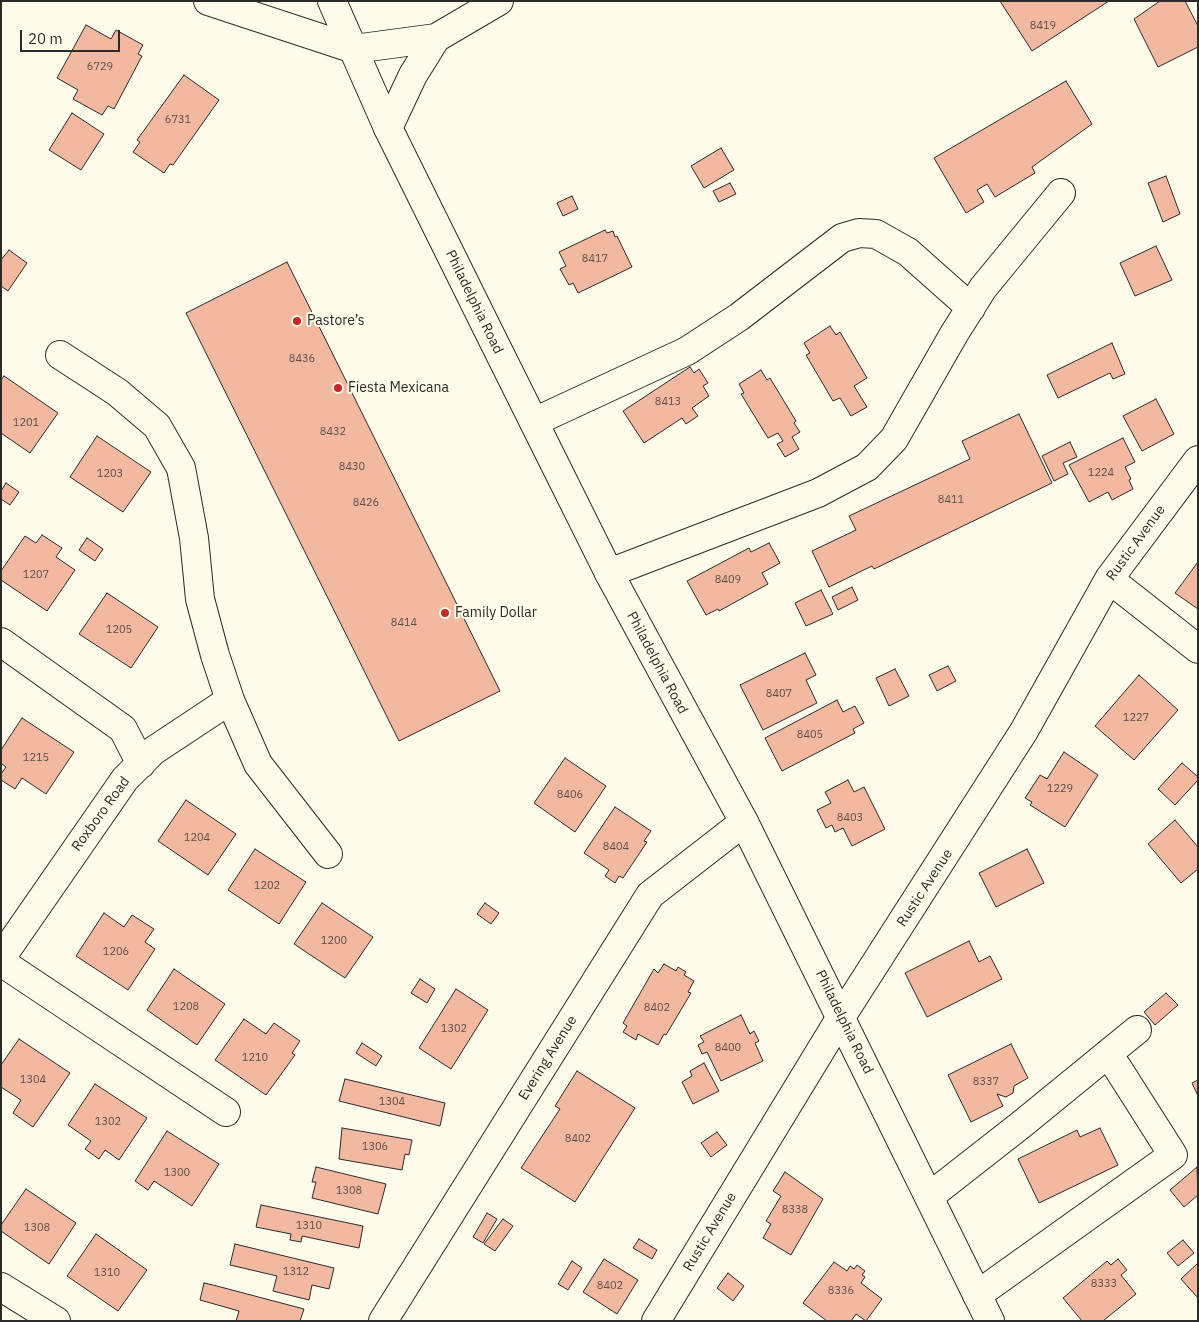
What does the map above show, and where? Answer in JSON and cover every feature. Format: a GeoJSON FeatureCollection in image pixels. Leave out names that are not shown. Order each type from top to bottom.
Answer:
{"type":"FeatureCollection","features":[{"type":"Feature","properties":{"kind":"street"},"geometry":{"type":"LineString","coordinates":[[208,1],[354,49],[436,38],[499,1]]}},
{"type":"Feature","properties":{"kind":"street","name":"Philadelphia Road"},"geometry":{"type":"LineString","coordinates":[[332,1],[388,128],[609,573],[744,822],[990,1321]]}},
{"type":"Feature","properties":{"kind":"street"},"geometry":{"type":"LineString","coordinates":[[388,128],[413,75],[436,38]]}},
{"type":"Feature","properties":{"kind":"street"},"geometry":{"type":"LineString","coordinates":[[609,573],[818,493],[866,467],[894,439],[984,288],[1061,193]]}},
{"type":"Feature","properties":{"kind":"street"},"geometry":{"type":"LineString","coordinates":[[534,422],[687,351],[739,317],[842,238],[859,233],[876,234],[908,252],[971,308]]}},
{"type":"Feature","properties":{"kind":"street"},"geometry":{"type":"LineString","coordinates":[[60,355],[117,392],[156,426],[181,468],[194,538],[200,599],[215,655],[230,700],[258,764],[328,854]]}},
{"type":"Feature","properties":{"kind":"street","name":"Rustic Avenue"},"geometry":{"type":"LineString","coordinates":[[656,1321],[841,1017],[1024,731],[1109,579],[1198,460]]}},
{"type":"Feature","properties":{"kind":"street"},"geometry":{"type":"LineString","coordinates":[[1109,579],[1198,649]]}},
{"type":"Feature","properties":{"kind":"street"},"geometry":{"type":"LineString","coordinates":[[1,642],[123,729],[141,764]]}},
{"type":"Feature","properties":{"kind":"street","name":"Roxboro Road"},"geometry":{"type":"LineString","coordinates":[[1,958],[125,779],[153,751],[230,700]]}},
{"type":"Feature","properties":{"kind":"street","name":"Evering Avenue"},"geometry":{"type":"LineString","coordinates":[[383,1321],[650,895],[744,822]]}},
{"type":"Feature","properties":{"kind":"street"},"geometry":{"type":"LineString","coordinates":[[1,962],[226,1112]]}},
{"type":"Feature","properties":{"kind":"street"},"geometry":{"type":"LineString","coordinates":[[930,1196],[1137,1030]]}},
{"type":"Feature","properties":{"kind":"street"},"geometry":{"type":"LineString","coordinates":[[977,1295],[1173,1155],[1117,1067]]}},
{"type":"Feature","properties":{"kind":"street"},"geometry":{"type":"LineString","coordinates":[[1,1287],[56,1321]]}},
{"type":"Feature","properties":{"kind":"building"},"geometry":{"type":"Polygon","coordinates":[[[1000,1],[1109,1],[1032,51],[1000,1]]]}},
{"type":"Feature","properties":{"kind":"building"},"geometry":{"type":"Polygon","coordinates":[[[1160,1],[1185,1],[1198,26],[1198,47],[1158,67],[1134,19],[1160,1]]]}},
{"type":"Feature","properties":{"kind":"building"},"geometry":{"type":"Polygon","coordinates":[[[86,25],[111,39],[116,30],[143,45],[138,54],[142,56],[114,109],[108,106],[102,115],[73,99],[78,90],[57,78],[86,25]]]}},
{"type":"Feature","properties":{"kind":"building"},"geometry":{"type":"Polygon","coordinates":[[[184,75],[219,100],[173,165],[170,164],[164,173],[133,152],[140,142],[137,140],[184,75]]]}},
{"type":"Feature","properties":{"kind":"building"},"geometry":{"type":"Polygon","coordinates":[[[1066,81],[1092,124],[1032,167],[1035,173],[995,197],[987,184],[977,190],[984,202],[966,213],[934,158],[1066,81]]]}},
{"type":"Feature","properties":{"kind":"building"},"geometry":{"type":"Polygon","coordinates":[[[72,113],[104,134],[81,170],[49,150],[72,113]]]}},
{"type":"Feature","properties":{"kind":"building"},"geometry":{"type":"Polygon","coordinates":[[[721,148],[734,170],[704,188],[691,166],[721,148]]]}},
{"type":"Feature","properties":{"kind":"building"},"geometry":{"type":"Polygon","coordinates":[[[1166,176],[1180,214],[1163,222],[1148,183],[1166,176]]]}},
{"type":"Feature","properties":{"kind":"building"},"geometry":{"type":"Polygon","coordinates":[[[730,183],[736,194],[719,202],[713,191],[730,183]]]}},
{"type":"Feature","properties":{"kind":"building"},"geometry":{"type":"Polygon","coordinates":[[[572,196],[578,209],[563,216],[557,203],[572,196]]]}},
{"type":"Feature","properties":{"kind":"building"},"geometry":{"type":"Polygon","coordinates":[[[605,230],[607,233],[613,231],[615,237],[617,236],[632,267],[578,293],[573,283],[569,285],[560,269],[566,266],[559,252],[605,230]]]}},
{"type":"Feature","properties":{"kind":"building"},"geometry":{"type":"Polygon","coordinates":[[[1156,246],[1172,280],[1135,296],[1120,263],[1156,246]]]}},
{"type":"Feature","properties":{"kind":"building"},"geometry":{"type":"Polygon","coordinates":[[[9,250],[27,263],[8,291],[1,286],[1,260],[9,250]]]}},
{"type":"Feature","properties":{"kind":"building"},"geometry":{"type":"Polygon","coordinates":[[[287,262],[500,691],[399,741],[186,313],[287,262]]]}},
{"type":"Feature","properties":{"kind":"building"},"geometry":{"type":"Polygon","coordinates":[[[830,326],[836,335],[840,332],[867,378],[854,386],[867,407],[851,416],[840,398],[833,401],[806,355],[810,353],[804,343],[830,326]]]}},
{"type":"Feature","properties":{"kind":"building"},"geometry":{"type":"Polygon","coordinates":[[[1112,343],[1125,374],[1113,379],[1110,373],[1058,398],[1047,375],[1112,343]]]}},
{"type":"Feature","properties":{"kind":"building"},"geometry":{"type":"Polygon","coordinates":[[[690,367],[694,373],[699,369],[708,383],[703,386],[709,396],[692,408],[698,416],[686,424],[682,418],[644,443],[623,411],[690,367]]]}},
{"type":"Feature","properties":{"kind":"building"},"geometry":{"type":"Polygon","coordinates":[[[761,370],[767,380],[770,378],[796,421],[794,423],[800,432],[792,437],[799,449],[785,457],[777,444],[783,441],[778,433],[768,438],[741,394],[744,393],[739,384],[761,370]]]}},
{"type":"Feature","properties":{"kind":"building"},"geometry":{"type":"Polygon","coordinates":[[[4,376],[58,413],[30,453],[1,433],[1,380],[4,376]]]}},
{"type":"Feature","properties":{"kind":"building"},"geometry":{"type":"Polygon","coordinates":[[[1156,399],[1174,434],[1142,451],[1123,416],[1156,399]]]}},
{"type":"Feature","properties":{"kind":"building"},"geometry":{"type":"Polygon","coordinates":[[[1019,414],[1052,483],[874,569],[872,566],[829,587],[812,551],[856,530],[849,516],[970,459],[962,441],[1019,414]]]}},
{"type":"Feature","properties":{"kind":"building"},"geometry":{"type":"Polygon","coordinates":[[[97,436],[151,472],[123,512],[70,477],[97,436]]]}},
{"type":"Feature","properties":{"kind":"building"},"geometry":{"type":"Polygon","coordinates":[[[1123,438],[1135,462],[1125,467],[1131,479],[1129,480],[1133,489],[1112,500],[1108,492],[1089,502],[1069,465],[1123,438]]]}},
{"type":"Feature","properties":{"kind":"building"},"geometry":{"type":"Polygon","coordinates":[[[1070,442],[1077,457],[1063,463],[1068,474],[1054,481],[1042,456],[1070,442]]]}},
{"type":"Feature","properties":{"kind":"building"},"geometry":{"type":"Polygon","coordinates":[[[6,483],[19,492],[10,505],[1,499],[1,491],[6,483]]]}},
{"type":"Feature","properties":{"kind":"building"},"geometry":{"type":"Polygon","coordinates":[[[42,535],[62,548],[56,557],[75,570],[47,611],[1,580],[1,571],[25,536],[36,543],[42,535]]]}},
{"type":"Feature","properties":{"kind":"building"},"geometry":{"type":"Polygon","coordinates":[[[87,538],[103,549],[95,561],[79,550],[87,538]]]}},
{"type":"Feature","properties":{"kind":"building"},"geometry":{"type":"Polygon","coordinates":[[[769,543],[780,563],[762,573],[768,584],[719,611],[718,609],[706,615],[687,581],[749,548],[751,552],[769,543]]]}},
{"type":"Feature","properties":{"kind":"building"},"geometry":{"type":"Polygon","coordinates":[[[1198,562],[1198,609],[1175,593],[1198,562]]]}},
{"type":"Feature","properties":{"kind":"building"},"geometry":{"type":"Polygon","coordinates":[[[852,587],[858,600],[838,610],[832,597],[852,587]]]}},
{"type":"Feature","properties":{"kind":"building"},"geometry":{"type":"Polygon","coordinates":[[[821,590],[833,614],[806,626],[795,603],[821,590]]]}},
{"type":"Feature","properties":{"kind":"building"},"geometry":{"type":"Polygon","coordinates":[[[107,593],[158,627],[131,668],[79,634],[107,593]]]}},
{"type":"Feature","properties":{"kind":"building"},"geometry":{"type":"Polygon","coordinates":[[[805,653],[816,675],[806,680],[817,703],[763,730],[740,685],[805,653]]]}},
{"type":"Feature","properties":{"kind":"building"},"geometry":{"type":"Polygon","coordinates":[[[948,666],[956,681],[937,691],[929,675],[948,666]]]}},
{"type":"Feature","properties":{"kind":"building"},"geometry":{"type":"Polygon","coordinates":[[[895,669],[909,696],[889,706],[876,678],[895,669]]]}},
{"type":"Feature","properties":{"kind":"building"},"geometry":{"type":"Polygon","coordinates":[[[1139,675],[1178,710],[1134,760],[1095,726],[1139,675]]]}},
{"type":"Feature","properties":{"kind":"building"},"geometry":{"type":"Polygon","coordinates":[[[837,700],[843,712],[855,706],[864,723],[853,729],[855,733],[782,771],[765,738],[837,700]]]}},
{"type":"Feature","properties":{"kind":"building"},"geometry":{"type":"Polygon","coordinates":[[[22,718],[74,752],[46,794],[22,778],[15,789],[1,780],[1,774],[6,767],[1,763],[1,750],[22,718]]]}},
{"type":"Feature","properties":{"kind":"building"},"geometry":{"type":"Polygon","coordinates":[[[1064,752],[1098,775],[1065,827],[1030,805],[1032,802],[1025,798],[1040,775],[1047,779],[1064,752]]]}},
{"type":"Feature","properties":{"kind":"building"},"geometry":{"type":"Polygon","coordinates":[[[565,758],[606,786],[575,832],[534,803],[565,758]]]}},
{"type":"Feature","properties":{"kind":"building"},"geometry":{"type":"Polygon","coordinates":[[[1182,763],[1198,777],[1198,780],[1175,805],[1158,789],[1182,763]]]}},
{"type":"Feature","properties":{"kind":"building"},"geometry":{"type":"Polygon","coordinates":[[[848,780],[854,792],[864,787],[885,829],[852,846],[843,828],[835,832],[832,825],[826,828],[817,810],[831,803],[825,792],[848,780]]]}},
{"type":"Feature","properties":{"kind":"building"},"geometry":{"type":"Polygon","coordinates":[[[186,800],[236,834],[208,875],[158,841],[186,800]]]}},
{"type":"Feature","properties":{"kind":"building"},"geometry":{"type":"Polygon","coordinates":[[[615,807],[651,831],[644,841],[647,842],[623,878],[619,876],[615,883],[605,876],[609,870],[584,853],[615,807]]]}},
{"type":"Feature","properties":{"kind":"building"},"geometry":{"type":"Polygon","coordinates":[[[1175,820],[1198,847],[1198,869],[1181,883],[1148,844],[1175,820]]]}},
{"type":"Feature","properties":{"kind":"building"},"geometry":{"type":"Polygon","coordinates":[[[255,849],[306,882],[279,924],[228,890],[255,849]]]}},
{"type":"Feature","properties":{"kind":"building"},"geometry":{"type":"Polygon","coordinates":[[[1027,849],[1044,883],[996,907],[979,873],[1027,849]]]}},
{"type":"Feature","properties":{"kind":"building"},"geometry":{"type":"Polygon","coordinates":[[[322,903],[373,937],[345,978],[294,944],[322,903]]]}},
{"type":"Feature","properties":{"kind":"building"},"geometry":{"type":"Polygon","coordinates":[[[485,903],[499,913],[491,924],[477,914],[485,903]]]}},
{"type":"Feature","properties":{"kind":"building"},"geometry":{"type":"Polygon","coordinates":[[[104,913],[124,927],[132,915],[154,929],[145,942],[155,949],[128,990],[76,956],[104,913]]]}},
{"type":"Feature","properties":{"kind":"building"},"geometry":{"type":"Polygon","coordinates":[[[969,941],[979,962],[990,956],[1002,979],[927,1017],[905,973],[969,941]]]}},
{"type":"Feature","properties":{"kind":"building"},"geometry":{"type":"Polygon","coordinates":[[[664,964],[676,971],[678,967],[686,972],[684,975],[694,981],[688,992],[691,993],[658,1045],[638,1034],[636,1040],[623,1032],[627,1026],[623,1023],[654,969],[658,973],[664,964]]]}},
{"type":"Feature","properties":{"kind":"building"},"geometry":{"type":"Polygon","coordinates":[[[174,969],[225,1004],[197,1045],[147,1010],[174,969]]]}},
{"type":"Feature","properties":{"kind":"building"},"geometry":{"type":"Polygon","coordinates":[[[420,979],[435,989],[427,1003],[411,993],[420,979]]]}},
{"type":"Feature","properties":{"kind":"building"},"geometry":{"type":"Polygon","coordinates":[[[456,989],[488,1010],[451,1069],[419,1048],[456,989]]]}},
{"type":"Feature","properties":{"kind":"building"},"geometry":{"type":"Polygon","coordinates":[[[1166,993],[1178,1005],[1155,1025],[1144,1012],[1166,993]]]}},
{"type":"Feature","properties":{"kind":"building"},"geometry":{"type":"Polygon","coordinates":[[[741,1015],[750,1034],[754,1031],[759,1041],[755,1043],[763,1061],[721,1081],[707,1052],[702,1054],[698,1045],[704,1042],[700,1036],[741,1015]]]}},
{"type":"Feature","properties":{"kind":"building"},"geometry":{"type":"Polygon","coordinates":[[[244,1019],[266,1034],[274,1023],[300,1041],[292,1053],[295,1055],[266,1095],[215,1060],[244,1019]]]}},
{"type":"Feature","properties":{"kind":"building"},"geometry":{"type":"Polygon","coordinates":[[[19,1039],[70,1073],[33,1127],[13,1113],[21,1100],[1,1087],[1,1065],[19,1039]]]}},
{"type":"Feature","properties":{"kind":"building"},"geometry":{"type":"Polygon","coordinates":[[[362,1043],[382,1056],[376,1066],[356,1053],[362,1043]]]}},
{"type":"Feature","properties":{"kind":"building"},"geometry":{"type":"Polygon","coordinates":[[[1011,1044],[1028,1078],[1014,1086],[1013,1093],[1006,1097],[997,1094],[1003,1106],[971,1122],[948,1075],[1011,1044]]]}},
{"type":"Feature","properties":{"kind":"building"},"geometry":{"type":"Polygon","coordinates":[[[704,1063],[719,1091],[693,1104],[682,1082],[692,1076],[690,1071],[704,1063]]]}},
{"type":"Feature","properties":{"kind":"building"},"geometry":{"type":"Polygon","coordinates":[[[577,1071],[635,1108],[575,1202],[521,1168],[560,1109],[555,1106],[577,1071]]]}},
{"type":"Feature","properties":{"kind":"building"},"geometry":{"type":"Polygon","coordinates":[[[345,1079],[445,1103],[440,1126],[339,1101],[345,1079]]]}},
{"type":"Feature","properties":{"kind":"building"},"geometry":{"type":"Polygon","coordinates":[[[1198,1080],[1198,1096],[1192,1083],[1198,1080]]]}},
{"type":"Feature","properties":{"kind":"building"},"geometry":{"type":"Polygon","coordinates":[[[95,1084],[147,1118],[119,1160],[105,1150],[99,1159],[85,1149],[91,1141],[68,1125],[95,1084]]]}},
{"type":"Feature","properties":{"kind":"building"},"geometry":{"type":"Polygon","coordinates":[[[342,1128],[412,1140],[409,1155],[405,1154],[402,1170],[339,1159],[342,1128]]]}},
{"type":"Feature","properties":{"kind":"building"},"geometry":{"type":"Polygon","coordinates":[[[1100,1128],[1118,1165],[1039,1203],[1018,1159],[1077,1130],[1080,1137],[1100,1128]]]}},
{"type":"Feature","properties":{"kind":"building"},"geometry":{"type":"Polygon","coordinates":[[[167,1131],[219,1164],[192,1206],[154,1181],[148,1190],[135,1181],[167,1131]]]}},
{"type":"Feature","properties":{"kind":"building"},"geometry":{"type":"Polygon","coordinates":[[[717,1132],[727,1145],[711,1157],[701,1143],[717,1132]]]}},
{"type":"Feature","properties":{"kind":"building"},"geometry":{"type":"Polygon","coordinates":[[[316,1167],[386,1184],[378,1214],[312,1198],[316,1182],[312,1182],[316,1167]]]}},
{"type":"Feature","properties":{"kind":"building"},"geometry":{"type":"Polygon","coordinates":[[[1197,1167],[1198,1195],[1184,1207],[1170,1190],[1197,1167]]]}},
{"type":"Feature","properties":{"kind":"building"},"geometry":{"type":"Polygon","coordinates":[[[785,1172],[823,1199],[791,1255],[763,1238],[771,1224],[766,1221],[781,1196],[773,1191],[785,1172]]]}},
{"type":"Feature","properties":{"kind":"building"},"geometry":{"type":"Polygon","coordinates":[[[26,1189],[76,1223],[49,1264],[1,1231],[1,1225],[26,1189]]]}},
{"type":"Feature","properties":{"kind":"building"},"geometry":{"type":"Polygon","coordinates":[[[261,1205],[363,1226],[359,1248],[302,1236],[301,1242],[290,1240],[291,1234],[256,1227],[261,1205]]]}},
{"type":"Feature","properties":{"kind":"building"},"geometry":{"type":"Polygon","coordinates":[[[487,1213],[497,1219],[483,1243],[473,1237],[487,1213]]]}},
{"type":"Feature","properties":{"kind":"building"},"geometry":{"type":"Polygon","coordinates":[[[503,1219],[513,1226],[495,1251],[484,1244],[503,1219]]]}},
{"type":"Feature","properties":{"kind":"building"},"geometry":{"type":"Polygon","coordinates":[[[96,1234],[147,1270],[118,1311],[67,1276],[96,1234]]]}},
{"type":"Feature","properties":{"kind":"building"},"geometry":{"type":"Polygon","coordinates":[[[639,1239],[657,1250],[652,1259],[633,1248],[639,1239]]]}},
{"type":"Feature","properties":{"kind":"building"},"geometry":{"type":"Polygon","coordinates":[[[1183,1240],[1194,1253],[1178,1266],[1167,1253],[1183,1240]]]}},
{"type":"Feature","properties":{"kind":"building"},"geometry":{"type":"Polygon","coordinates":[[[235,1244],[334,1268],[329,1289],[312,1285],[309,1300],[273,1291],[277,1276],[230,1265],[235,1244]]]}},
{"type":"Feature","properties":{"kind":"building"},"geometry":{"type":"Polygon","coordinates":[[[604,1259],[638,1280],[617,1314],[583,1292],[604,1259]]]}},
{"type":"Feature","properties":{"kind":"building"},"geometry":{"type":"Polygon","coordinates":[[[1118,1259],[1127,1270],[1121,1275],[1136,1294],[1103,1321],[1082,1321],[1063,1298],[1107,1261],[1111,1265],[1118,1259]]]}},
{"type":"Feature","properties":{"kind":"building"},"geometry":{"type":"Polygon","coordinates":[[[572,1261],[582,1268],[568,1290],[558,1284],[572,1261]]]}},
{"type":"Feature","properties":{"kind":"building"},"geometry":{"type":"Polygon","coordinates":[[[834,1262],[847,1271],[850,1266],[854,1269],[857,1265],[865,1271],[862,1275],[865,1277],[861,1283],[882,1299],[866,1321],[856,1314],[851,1321],[827,1321],[803,1303],[834,1262]]]}},
{"type":"Feature","properties":{"kind":"building"},"geometry":{"type":"Polygon","coordinates":[[[1198,1263],[1198,1298],[1181,1279],[1198,1263]]]}},
{"type":"Feature","properties":{"kind":"building"},"geometry":{"type":"Polygon","coordinates":[[[728,1273],[744,1286],[733,1301],[717,1288],[728,1273]]]}},
{"type":"Feature","properties":{"kind":"building"},"geometry":{"type":"Polygon","coordinates":[[[204,1283],[304,1309],[300,1321],[236,1321],[239,1311],[200,1300],[204,1283]]]}},
{"type":"Feature","properties":{"kind":"place","name":"Pastore’s"},"geometry":{"type":"Point","coordinates":[297,321]}},
{"type":"Feature","properties":{"kind":"place","name":"Fiesta Mexicana"},"geometry":{"type":"Point","coordinates":[338,388]}},
{"type":"Feature","properties":{"kind":"place","name":"Family Dollar"},"geometry":{"type":"Point","coordinates":[445,613]}}]}
